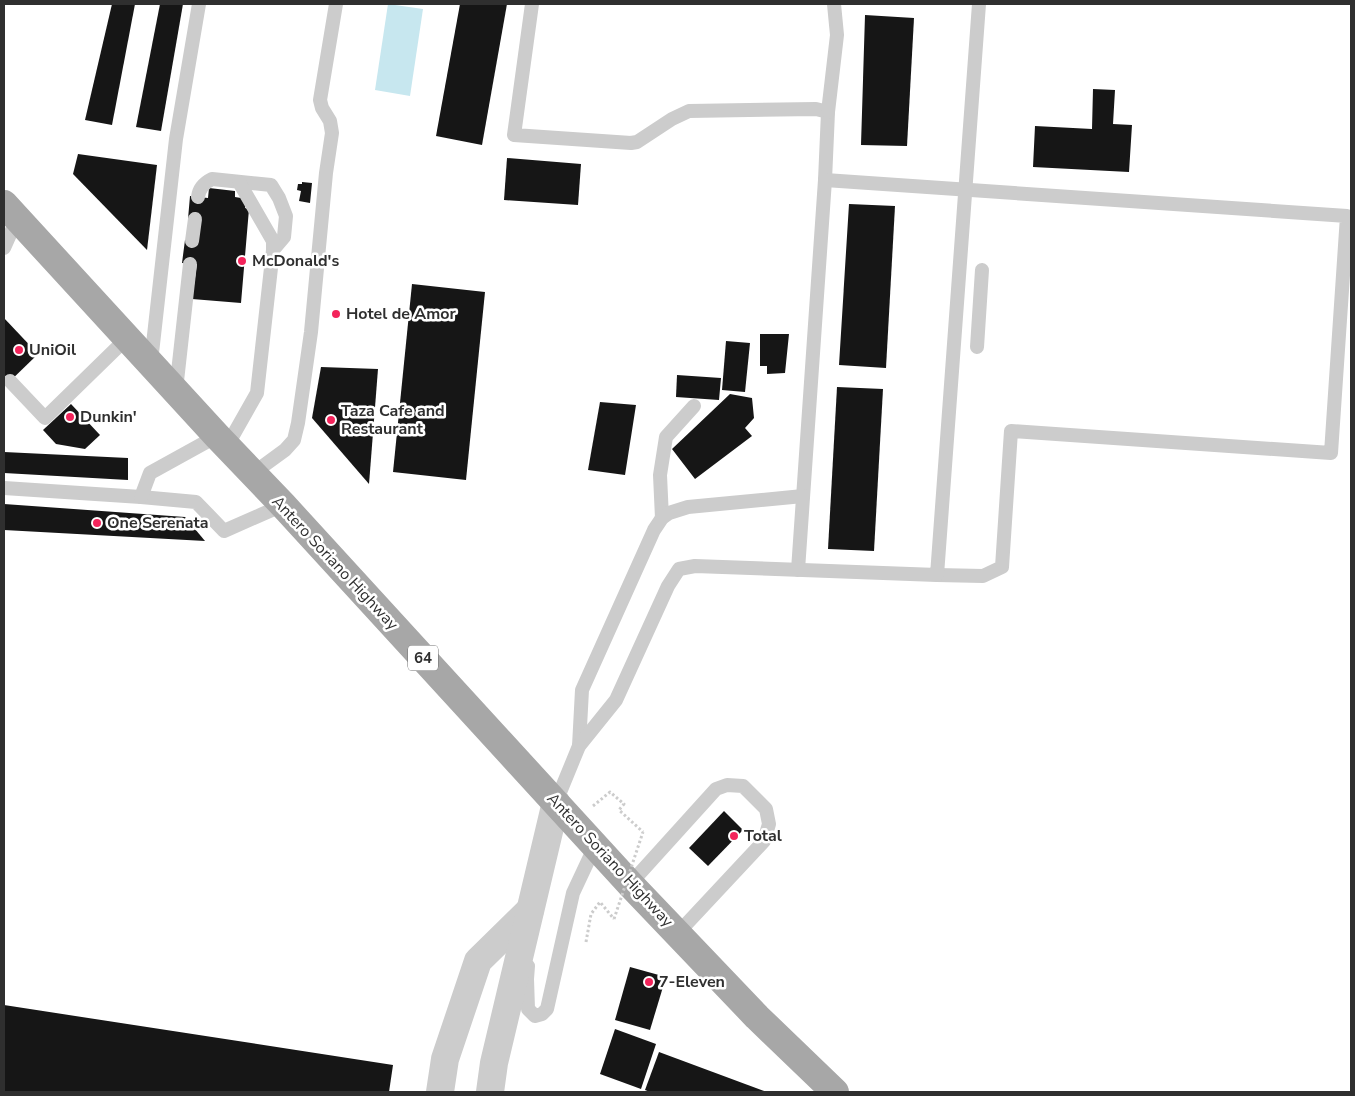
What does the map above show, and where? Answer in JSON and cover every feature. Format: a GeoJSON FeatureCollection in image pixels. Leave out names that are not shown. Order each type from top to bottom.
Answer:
{"type":"FeatureCollection","features":[{"type":"Feature","properties":{"kind":"main road","name":"Antero Soriano Highway"},"geometry":{"type":"LineString","coordinates":[[10,212],[630,884],[758,1017],[835,1092]]}},
{"type":"Feature","properties":{"kind":"street"},"geometry":{"type":"LineString","coordinates":[[490,1092],[494,1063],[530,910],[561,808]]}},
{"type":"Feature","properties":{"kind":"street"},"geometry":{"type":"LineString","coordinates":[[440,1092],[445,1060],[478,961],[530,910]]}},
{"type":"Feature","properties":{"kind":"lane"},"geometry":{"type":"LineString","coordinates":[[150,364],[176,139],[199,4]]}},
{"type":"Feature","properties":{"kind":"lane"},"geometry":{"type":"LineString","coordinates":[[252,474],[285,450],[294,440],[298,423],[311,332],[326,173],[332,132],[330,121],[322,108],[320,100],[336,4]]}},
{"type":"Feature","properties":{"kind":"lane"},"geometry":{"type":"LineString","coordinates":[[532,4],[514,135],[631,143],[637,142],[672,119],[689,111],[816,109],[828,112]]}},
{"type":"Feature","properties":{"kind":"lane"},"geometry":{"type":"LineString","coordinates":[[798,570],[828,112],[838,35],[834,4]]}},
{"type":"Feature","properties":{"kind":"lane"},"geometry":{"type":"LineString","coordinates":[[936,575],[979,4]]}},
{"type":"Feature","properties":{"kind":"lane"},"geometry":{"type":"LineString","coordinates":[[198,197],[198,191],[204,183],[212,179],[271,185],[279,198],[286,216],[284,237],[273,253]]}},
{"type":"Feature","properties":{"kind":"lane"},"geometry":{"type":"LineString","coordinates":[[579,746],[616,700],[668,586],[679,569],[696,566],[984,576],[1002,567],[1011,431],[1331,453],[1347,216],[824,180]]}},
{"type":"Feature","properties":{"kind":"lane"},"geometry":{"type":"LineString","coordinates":[[141,497],[150,473],[222,441],[257,393],[273,240],[238,182]]}},
{"type":"Feature","properties":{"kind":"lane"},"geometry":{"type":"LineString","coordinates":[[4,248],[10,212]]}},
{"type":"Feature","properties":{"kind":"lane"},"geometry":{"type":"LineString","coordinates":[[192,241],[195,220]]}},
{"type":"Feature","properties":{"kind":"lane"},"geometry":{"type":"LineString","coordinates":[[176,390],[190,264]]}},
{"type":"Feature","properties":{"kind":"lane"},"geometry":{"type":"LineString","coordinates":[[977,347],[982,270]]}},
{"type":"Feature","properties":{"kind":"lane"},"geometry":{"type":"LineString","coordinates":[[10,381],[45,418],[127,338]]}},
{"type":"Feature","properties":{"kind":"lane"},"geometry":{"type":"LineString","coordinates":[[662,518],[660,475],[666,437],[694,406]]}},
{"type":"Feature","properties":{"kind":"lane"},"geometry":{"type":"LineString","coordinates":[[4,488],[196,502],[224,531],[283,506]]}},
{"type":"Feature","properties":{"kind":"lane"},"geometry":{"type":"LineString","coordinates":[[595,846],[573,893],[547,1009],[542,1014],[535,1016],[528,1009],[527,979],[536,889],[579,746],[582,690],[654,530],[662,518],[669,513],[688,507],[803,496]]}},
{"type":"Feature","properties":{"kind":"lane"},"geometry":{"type":"LineString","coordinates":[[630,884],[716,789],[727,785],[743,786],[766,810],[769,824],[764,841],[678,933]]}},
{"type":"Feature","properties":{"kind":"path"},"geometry":{"type":"LineString","coordinates":[[586,942],[591,914],[600,902],[614,919],[643,832],[619,810],[624,804],[610,792]]}},
{"type":"Feature","properties":{"kind":"water"},"geometry":{"type":"Polygon","coordinates":[[[388,4],[423,9],[410,96],[375,90],[388,4]]]}},
{"type":"Feature","properties":{"kind":"building"},"geometry":{"type":"Polygon","coordinates":[[[112,4],[135,4],[112,125],[85,120],[112,4]]]}},
{"type":"Feature","properties":{"kind":"building"},"geometry":{"type":"Polygon","coordinates":[[[160,4],[183,4],[161,131],[136,127],[160,4]]]}},
{"type":"Feature","properties":{"kind":"building"},"geometry":{"type":"Polygon","coordinates":[[[460,4],[507,4],[482,145],[436,136],[460,4]]]}},
{"type":"Feature","properties":{"kind":"building"},"geometry":{"type":"Polygon","coordinates":[[[865,15],[914,18],[907,146],[861,145],[865,15]]]}},
{"type":"Feature","properties":{"kind":"building"},"geometry":{"type":"Polygon","coordinates":[[[1093,89],[1115,90],[1113,124],[1132,125],[1129,172],[1033,167],[1035,126],[1092,129],[1093,89]]]}},
{"type":"Feature","properties":{"kind":"building"},"geometry":{"type":"Polygon","coordinates":[[[78,154],[157,165],[147,250],[73,174],[78,154]]]}},
{"type":"Feature","properties":{"kind":"building"},"geometry":{"type":"Polygon","coordinates":[[[507,158],[581,164],[578,205],[504,200],[507,158]]]}},
{"type":"Feature","properties":{"kind":"building"},"geometry":{"type":"Polygon","coordinates":[[[302,182],[312,183],[310,203],[299,201],[301,191],[297,190],[298,184],[302,184],[302,182]]]}},
{"type":"Feature","properties":{"kind":"building"},"geometry":{"type":"Polygon","coordinates":[[[209,188],[235,191],[235,197],[247,199],[245,208],[249,209],[241,303],[192,299],[197,264],[182,263],[185,240],[197,242],[200,220],[188,219],[190,196],[208,198],[209,188]]]}},
{"type":"Feature","properties":{"kind":"building"},"geometry":{"type":"Polygon","coordinates":[[[849,204],[895,206],[886,368],[839,365],[849,204]]]}},
{"type":"Feature","properties":{"kind":"building"},"geometry":{"type":"Polygon","coordinates":[[[412,284],[485,292],[466,480],[393,472],[412,284]]]}},
{"type":"Feature","properties":{"kind":"building","name":"UniOil"},"geometry":{"type":"Polygon","coordinates":[[[4,318],[38,354],[4,387],[4,318]]]}},
{"type":"Feature","properties":{"kind":"building"},"geometry":{"type":"Polygon","coordinates":[[[760,334],[789,334],[785,373],[767,374],[767,366],[760,366],[760,334]]]}},
{"type":"Feature","properties":{"kind":"building"},"geometry":{"type":"Polygon","coordinates":[[[726,341],[750,343],[745,392],[722,390],[726,341]]]}},
{"type":"Feature","properties":{"kind":"building"},"geometry":{"type":"Polygon","coordinates":[[[321,367],[378,369],[369,484],[312,418],[321,367]]]}},
{"type":"Feature","properties":{"kind":"building"},"geometry":{"type":"Polygon","coordinates":[[[677,375],[721,378],[719,400],[676,397],[677,375]]]}},
{"type":"Feature","properties":{"kind":"building"},"geometry":{"type":"Polygon","coordinates":[[[837,387],[883,389],[874,551],[828,549],[837,387]]]}},
{"type":"Feature","properties":{"kind":"building"},"geometry":{"type":"Polygon","coordinates":[[[730,394],[752,398],[754,418],[745,428],[752,436],[695,479],[672,449],[730,394]]]}},
{"type":"Feature","properties":{"kind":"building"},"geometry":{"type":"Polygon","coordinates":[[[600,402],[636,405],[625,475],[588,470],[600,402]]]}},
{"type":"Feature","properties":{"kind":"building","name":"Dunkin'"},"geometry":{"type":"Polygon","coordinates":[[[71,404],[100,435],[85,449],[56,444],[43,430],[71,404]]]}},
{"type":"Feature","properties":{"kind":"building","name":"One Serenata"},"geometry":{"type":"Polygon","coordinates":[[[4,452],[128,458],[128,480],[4,473],[4,452]]]}},
{"type":"Feature","properties":{"kind":"building","name":"One Serenata"},"geometry":{"type":"Polygon","coordinates":[[[4,504],[185,517],[205,541],[4,530],[4,504]]]}},
{"type":"Feature","properties":{"kind":"building"},"geometry":{"type":"Polygon","coordinates":[[[724,811],[743,830],[708,866],[689,848],[724,811]]]}},
{"type":"Feature","properties":{"kind":"building"},"geometry":{"type":"Polygon","coordinates":[[[630,967],[666,977],[650,1030],[615,1020],[630,967]]]}},
{"type":"Feature","properties":{"kind":"building"},"geometry":{"type":"Polygon","coordinates":[[[4,1005],[393,1065],[389,1092],[4,1092],[4,1005]]]}},
{"type":"Feature","properties":{"kind":"building"},"geometry":{"type":"Polygon","coordinates":[[[615,1029],[656,1044],[641,1089],[600,1074],[615,1029]]]}},
{"type":"Feature","properties":{"kind":"building"},"geometry":{"type":"Polygon","coordinates":[[[659,1052],[767,1092],[650,1092],[645,1090],[659,1052]]]}},
{"type":"Feature","properties":{"kind":"place","name":"McDonald's"},"geometry":{"type":"Point","coordinates":[242,261]}},
{"type":"Feature","properties":{"kind":"place","name":"Hotel de Amor"},"geometry":{"type":"Point","coordinates":[336,314]}},
{"type":"Feature","properties":{"kind":"place","name":"UniOil"},"geometry":{"type":"Point","coordinates":[19,350]}},
{"type":"Feature","properties":{"kind":"place","name":"Dunkin'"},"geometry":{"type":"Point","coordinates":[70,417]}},
{"type":"Feature","properties":{"kind":"place","name":"Taza Cafe and Restaurant"},"geometry":{"type":"Point","coordinates":[331,420]}},
{"type":"Feature","properties":{"kind":"place","name":"One Serenata"},"geometry":{"type":"Point","coordinates":[97,523]}},
{"type":"Feature","properties":{"kind":"place","name":"Total"},"geometry":{"type":"Point","coordinates":[734,836]}},
{"type":"Feature","properties":{"kind":"place","name":"7-Eleven"},"geometry":{"type":"Point","coordinates":[649,982]}}]}
